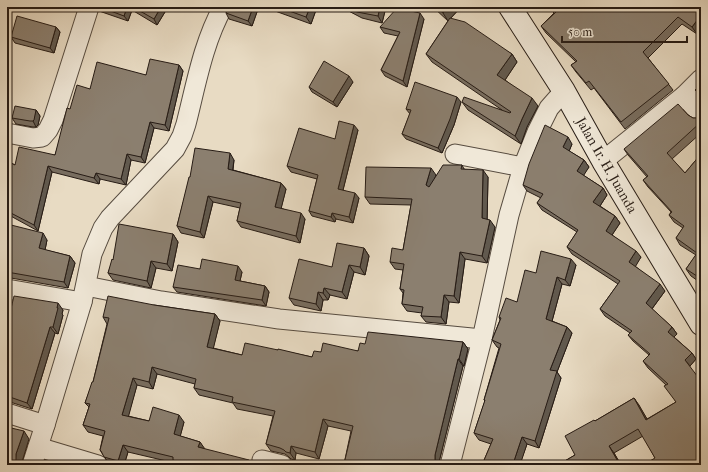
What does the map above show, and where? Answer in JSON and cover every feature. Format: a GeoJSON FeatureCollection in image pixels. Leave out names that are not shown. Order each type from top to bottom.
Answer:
{"type":"FeatureCollection","features":[{"type":"Feature","properties":{"kind":"main road","name":"Jalan Ir. H. Juanda"},"geometry":{"type":"LineString","coordinates":[[510,7],[564,91],[603,161],[701,324]]}},
{"type":"Feature","properties":{"kind":"street"},"geometry":{"type":"LineString","coordinates":[[7,133],[33,138],[42,137],[48,130],[55,113],[89,7]]}},
{"type":"Feature","properties":{"kind":"street"},"geometry":{"type":"LineString","coordinates":[[32,465],[84,294],[92,254],[97,242],[110,218],[175,148],[182,136],[205,47],[214,22],[223,7]]}},
{"type":"Feature","properties":{"kind":"street"},"geometry":{"type":"LineString","coordinates":[[603,161],[684,96],[701,79]]}},
{"type":"Feature","properties":{"kind":"street"},"geometry":{"type":"LineString","coordinates":[[450,465],[482,339],[509,215],[523,167],[537,132],[549,108],[564,91]]}},
{"type":"Feature","properties":{"kind":"street"},"geometry":{"type":"LineString","coordinates":[[684,96],[701,114]]}},
{"type":"Feature","properties":{"kind":"street"},"geometry":{"type":"LineString","coordinates":[[455,154],[523,167]]}},
{"type":"Feature","properties":{"kind":"street"},"geometry":{"type":"LineString","coordinates":[[7,289],[161,300],[279,319],[482,339]]}},
{"type":"Feature","properties":{"kind":"street"},"geometry":{"type":"LineString","coordinates":[[7,413],[45,425]]}},
{"type":"Feature","properties":{"kind":"street"},"geometry":{"type":"LineString","coordinates":[[38,447],[98,465]]}},
{"type":"Feature","properties":{"kind":"street"},"geometry":{"type":"LineString","coordinates":[[262,460],[282,465]]}},
{"type":"Feature","properties":{"kind":"building"},"geometry":{"type":"Polygon","coordinates":[[[100,7],[127,7],[124,16],[100,7]]]}},
{"type":"Feature","properties":{"kind":"building"},"geometry":{"type":"Polygon","coordinates":[[[133,7],[161,7],[154,19],[133,7]]]}},
{"type":"Feature","properties":{"kind":"building"},"geometry":{"type":"Polygon","coordinates":[[[229,7],[253,7],[248,21],[226,13],[229,7]]]}},
{"type":"Feature","properties":{"kind":"building"},"geometry":{"type":"Polygon","coordinates":[[[278,7],[310,7],[306,17],[278,7]]]}},
{"type":"Feature","properties":{"kind":"building"},"geometry":{"type":"Polygon","coordinates":[[[348,7],[380,7],[378,16],[357,12],[348,7]]]}},
{"type":"Feature","properties":{"kind":"building"},"geometry":{"type":"Polygon","coordinates":[[[436,7],[448,7],[443,13],[436,7]]]}},
{"type":"Feature","properties":{"kind":"building"},"geometry":{"type":"Polygon","coordinates":[[[551,7],[701,7],[701,15],[692,27],[678,17],[643,52],[669,84],[621,122],[589,81],[586,83],[571,65],[577,61],[541,26],[556,12],[551,7]]]}},
{"type":"Feature","properties":{"kind":"building"},"geometry":{"type":"Polygon","coordinates":[[[397,8],[420,13],[403,81],[381,70],[400,32],[380,27],[397,8]]]}},
{"type":"Feature","properties":{"kind":"building"},"geometry":{"type":"Polygon","coordinates":[[[17,16],[56,27],[50,48],[11,37],[17,16]]]}},
{"type":"Feature","properties":{"kind":"building"},"geometry":{"type":"Polygon","coordinates":[[[450,18],[465,22],[512,54],[497,75],[532,98],[515,136],[462,102],[464,97],[510,113],[511,112],[426,54],[450,18]]]}},
{"type":"Feature","properties":{"kind":"building"},"geometry":{"type":"Polygon","coordinates":[[[150,59],[179,65],[165,125],[150,122],[141,157],[127,154],[121,179],[96,173],[94,178],[48,166],[34,225],[7,211],[7,161],[15,165],[19,147],[55,155],[67,108],[70,109],[77,85],[90,89],[97,62],[146,75],[150,59]]]}},
{"type":"Feature","properties":{"kind":"building"},"geometry":{"type":"Polygon","coordinates":[[[324,61],[349,76],[333,102],[309,87],[324,61]]]}},
{"type":"Feature","properties":{"kind":"building"},"geometry":{"type":"Polygon","coordinates":[[[415,82],[457,97],[438,148],[402,134],[411,110],[406,109],[415,82]]]}},
{"type":"Feature","properties":{"kind":"building"},"geometry":{"type":"Polygon","coordinates":[[[701,84],[701,96],[695,90],[701,84]]]}},
{"type":"Feature","properties":{"kind":"building"},"geometry":{"type":"Polygon","coordinates":[[[678,104],[688,115],[693,118],[701,117],[701,122],[667,153],[685,173],[701,154],[700,278],[686,269],[697,253],[676,238],[684,226],[669,215],[672,212],[643,180],[648,176],[624,149],[678,104]]]}},
{"type":"Feature","properties":{"kind":"building"},"geometry":{"type":"Polygon","coordinates":[[[15,106],[36,110],[34,120],[30,121],[12,118],[15,106]]]}},
{"type":"Feature","properties":{"kind":"building"},"geometry":{"type":"Polygon","coordinates":[[[339,121],[354,125],[338,189],[355,193],[349,217],[332,213],[331,217],[309,211],[318,175],[287,166],[299,128],[335,139],[339,121]]]}},
{"type":"Feature","properties":{"kind":"building"},"geometry":{"type":"Polygon","coordinates":[[[545,125],[568,137],[563,147],[584,160],[577,171],[603,188],[593,202],[615,216],[606,231],[636,251],[629,262],[660,284],[646,303],[672,327],[668,332],[692,353],[685,360],[701,381],[701,465],[643,465],[655,458],[638,429],[609,446],[620,465],[558,465],[575,455],[565,436],[594,420],[595,421],[634,398],[646,420],[676,402],[664,386],[668,384],[643,361],[650,354],[628,335],[632,331],[600,309],[620,281],[567,247],[578,230],[537,203],[543,194],[523,185],[529,164],[545,125]]]}},
{"type":"Feature","properties":{"kind":"building"},"geometry":{"type":"Polygon","coordinates":[[[195,148],[230,153],[228,169],[281,183],[275,207],[301,213],[296,236],[237,221],[241,203],[208,196],[200,232],[177,226],[190,177],[195,148]]]}},
{"type":"Feature","properties":{"kind":"building"},"geometry":{"type":"Polygon","coordinates":[[[443,165],[462,165],[461,169],[483,170],[482,218],[490,220],[482,256],[460,252],[454,296],[444,295],[441,317],[421,316],[423,307],[402,304],[404,290],[400,289],[404,264],[390,262],[392,248],[403,250],[412,199],[365,197],[366,167],[431,168],[426,185],[429,187],[443,165]]]}},
{"type":"Feature","properties":{"kind":"building"},"geometry":{"type":"Polygon","coordinates":[[[7,224],[43,233],[39,248],[70,256],[64,282],[7,272],[9,255],[7,255],[7,224]]]}},
{"type":"Feature","properties":{"kind":"building"},"geometry":{"type":"Polygon","coordinates":[[[119,224],[173,234],[167,264],[151,261],[147,281],[108,273],[112,259],[113,260],[119,224]]]}},
{"type":"Feature","properties":{"kind":"building"},"geometry":{"type":"Polygon","coordinates":[[[337,243],[364,248],[360,267],[349,265],[342,292],[324,288],[323,293],[318,292],[316,304],[289,298],[299,259],[332,267],[337,243]]]}},
{"type":"Feature","properties":{"kind":"building"},"geometry":{"type":"Polygon","coordinates":[[[541,251],[571,259],[565,280],[557,277],[546,319],[567,327],[550,370],[557,371],[535,441],[522,437],[514,461],[525,465],[482,465],[493,439],[474,433],[501,344],[492,340],[501,318],[499,317],[506,298],[517,302],[525,270],[536,273],[541,251]]]}},
{"type":"Feature","properties":{"kind":"building"},"geometry":{"type":"Polygon","coordinates":[[[202,259],[238,266],[235,280],[265,286],[262,300],[173,287],[178,265],[200,269],[202,259]]]}},
{"type":"Feature","properties":{"kind":"building"},"geometry":{"type":"Polygon","coordinates":[[[14,296],[58,303],[53,327],[50,327],[27,403],[7,396],[7,321],[14,296]]]}},
{"type":"Feature","properties":{"kind":"building"},"geometry":{"type":"Polygon","coordinates":[[[108,296],[154,305],[215,314],[207,347],[242,355],[245,343],[312,357],[314,351],[321,352],[323,343],[358,351],[360,343],[365,344],[368,332],[463,342],[435,455],[437,465],[344,464],[353,426],[323,419],[315,452],[291,446],[290,453],[286,452],[280,448],[266,444],[275,411],[232,402],[233,397],[194,388],[196,379],[152,367],[149,382],[133,378],[122,415],[149,421],[153,407],[179,415],[174,434],[200,442],[198,447],[249,460],[251,462],[250,465],[190,465],[173,460],[173,457],[123,445],[118,461],[104,457],[100,450],[105,431],[83,425],[90,404],[85,403],[93,382],[109,318],[103,317],[108,296]]]}},
{"type":"Feature","properties":{"kind":"building"},"geometry":{"type":"Polygon","coordinates":[[[7,427],[24,431],[16,454],[15,465],[7,465],[7,427]]]}},
{"type":"Feature","properties":{"kind":"building"},"geometry":{"type":"Polygon","coordinates":[[[48,461],[64,465],[47,465],[48,461]]]}}]}
